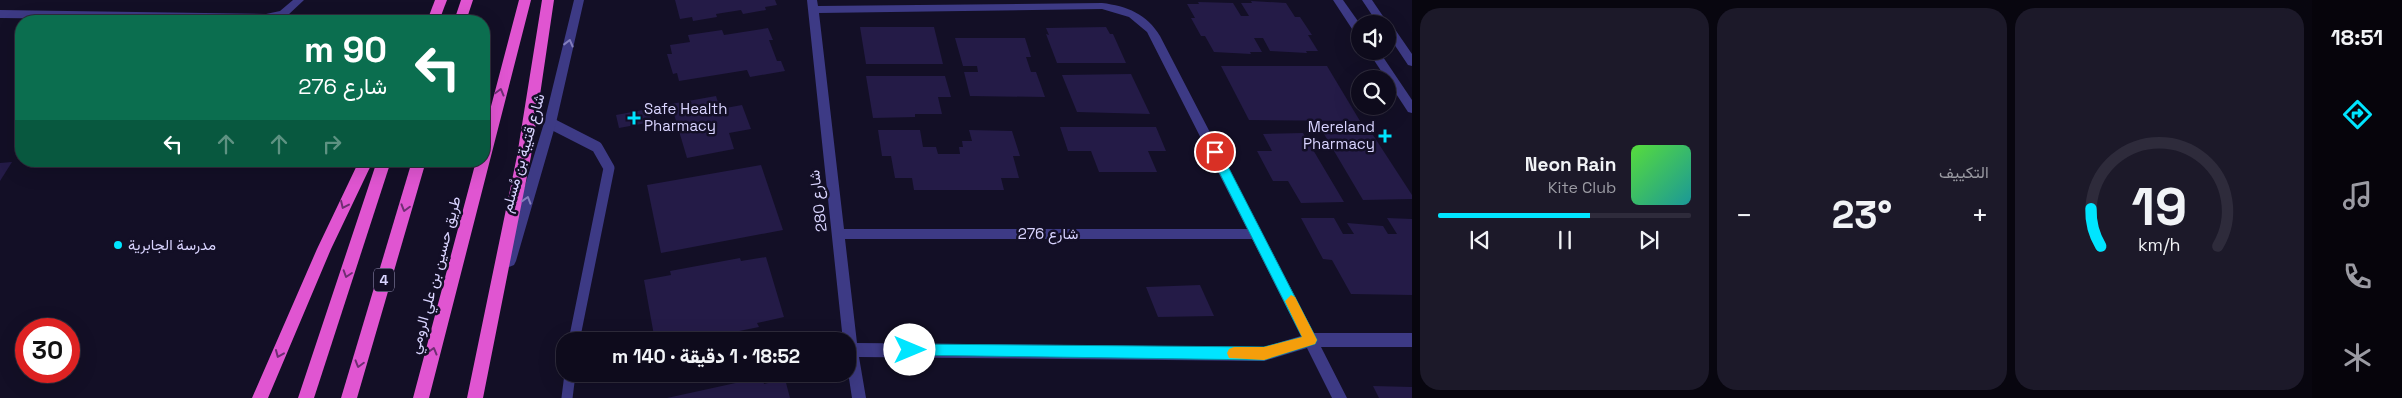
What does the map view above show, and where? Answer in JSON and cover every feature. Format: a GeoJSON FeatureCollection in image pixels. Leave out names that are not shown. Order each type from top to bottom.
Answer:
{"type":"FeatureCollection","features":[{"type":"Feature","properties":{"kind":"highway"},"geometry":{"type":"LineString","coordinates":[[435,15],[441,0]]}},
{"type":"Feature","properties":{"kind":"highway"},"geometry":{"type":"LineString","coordinates":[[462,15],[467,0]]}},
{"type":"Feature","properties":{"kind":"highway"},"geometry":{"type":"LineString","coordinates":[[490,133],[524,0]]}},
{"type":"Feature","properties":{"kind":"highway"},"geometry":{"type":"LineString","coordinates":[[475,398],[524,156],[548,0]]}},
{"type":"Feature","properties":{"kind":"highway"},"geometry":{"type":"LineString","coordinates":[[260,398],[324,249],[363,167]]}},
{"type":"Feature","properties":{"kind":"highway"},"geometry":{"type":"LineString","coordinates":[[306,398],[382,167]]}},
{"type":"Feature","properties":{"kind":"highway","name":"4"},"geometry":{"type":"LineString","coordinates":[[349,398],[417,167]]}},
{"type":"Feature","properties":{"kind":"highway","name":"طريق حسين بن علي الرومي"},"geometry":{"type":"LineString","coordinates":[[421,398],[480,167]]}},
{"type":"Feature","properties":{"kind":"street"},"geometry":{"type":"LineString","coordinates":[[279,15],[283,14],[299,0]]}},
{"type":"Feature","properties":{"kind":"street","name":"شارع قتيبة بن مُسلم"},"geometry":{"type":"LineString","coordinates":[[493,313],[550,123],[579,0]]}},
{"type":"Feature","properties":{"kind":"street"},"geometry":{"type":"LineString","coordinates":[[1338,0],[1351,19]]}},
{"type":"Feature","properties":{"kind":"street"},"geometry":{"type":"LineString","coordinates":[[1367,0],[1378,15]]}},
{"type":"Feature","properties":{"kind":"street"},"geometry":{"type":"LineString","coordinates":[[812,5],[1102,6],[1131,14],[1145,22],[1155,36],[1340,398]]}},
{"type":"Feature","properties":{"kind":"street","name":"شارع 280"},"geometry":{"type":"LineString","coordinates":[[812,5],[850,332]]}},
{"type":"Feature","properties":{"kind":"street"},"geometry":{"type":"LineString","coordinates":[[0,14],[66,15]]}},
{"type":"Feature","properties":{"kind":"street"},"geometry":{"type":"LineString","coordinates":[[1396,39],[1412,62]]}},
{"type":"Feature","properties":{"kind":"street"},"geometry":{"type":"LineString","coordinates":[[1379,60],[1412,108]]}},
{"type":"Feature","properties":{"kind":"street","name":"شارع 276"},"geometry":{"type":"LineString","coordinates":[[839,234],[1257,234]]}},
{"type":"Feature","properties":{"kind":"street"},"geometry":{"type":"LineString","coordinates":[[856,350],[1264,354],[1310,340],[1412,340]]}},
{"type":"Feature","properties":{"kind":"street","name":"شارع 280"},"geometry":{"type":"LineString","coordinates":[[856,377],[859,398]]}},
{"type":"Feature","properties":{"kind":"lane"},"geometry":{"type":"LineString","coordinates":[[550,123],[597,147],[609,168],[576,332]]}},
{"type":"Feature","properties":{"kind":"lane"},"geometry":{"type":"LineString","coordinates":[[567,398],[569,382]]}},
{"type":"Feature","properties":{"kind":"building"},"geometry":{"type":"Polygon","coordinates":[[[675,0],[775,0],[777,5],[765,7],[766,10],[743,14],[741,10],[716,14],[717,17],[693,21],[692,17],[680,19],[675,0]]]}},
{"type":"Feature","properties":{"kind":"building"},"geometry":{"type":"Polygon","coordinates":[[[1251,1],[1286,3],[1295,17],[1300,17],[1312,35],[1308,35],[1318,51],[1306,51],[1307,53],[1270,51],[1263,38],[1254,38],[1262,52],[1250,52],[1251,54],[1214,52],[1205,36],[1201,36],[1191,18],[1195,18],[1187,4],[1199,4],[1198,2],[1233,3],[1241,16],[1249,16],[1241,3],[1252,3],[1251,1]]]}},
{"type":"Feature","properties":{"kind":"building"},"geometry":{"type":"Polygon","coordinates":[[[860,27],[934,27],[943,64],[866,64],[860,27]]]}},
{"type":"Feature","properties":{"kind":"building"},"geometry":{"type":"Polygon","coordinates":[[[1106,27],[1110,34],[1113,34],[1126,63],[1057,63],[1046,34],[1049,35],[1046,28],[1106,27]]]}},
{"type":"Feature","properties":{"kind":"building"},"geometry":{"type":"Polygon","coordinates":[[[768,28],[773,40],[769,40],[777,61],[781,61],[785,71],[750,77],[747,70],[679,81],[677,73],[673,74],[667,54],[672,54],[670,45],[690,42],[688,35],[722,30],[724,35],[768,28]]]}},
{"type":"Feature","properties":{"kind":"building"},"geometry":{"type":"Polygon","coordinates":[[[955,38],[1025,38],[1031,57],[1026,57],[1031,72],[1036,72],[1045,97],[970,96],[964,72],[978,72],[977,66],[963,66],[955,38]]]}},
{"type":"Feature","properties":{"kind":"building"},"geometry":{"type":"Polygon","coordinates":[[[1221,66],[1327,66],[1351,106],[1351,115],[1356,115],[1360,121],[1249,120],[1221,66]]]}},
{"type":"Feature","properties":{"kind":"building"},"geometry":{"type":"Polygon","coordinates":[[[1131,74],[1150,114],[1077,112],[1062,75],[1131,74]]]}},
{"type":"Feature","properties":{"kind":"building"},"geometry":{"type":"Polygon","coordinates":[[[866,76],[945,76],[951,97],[938,97],[942,114],[915,114],[915,117],[873,118],[866,76]]]}},
{"type":"Feature","properties":{"kind":"building"},"geometry":{"type":"Polygon","coordinates":[[[716,96],[720,109],[742,105],[751,129],[729,133],[734,149],[687,158],[671,104],[716,96]]]}},
{"type":"Feature","properties":{"kind":"building","name":"Safe Health Pharmacy"},"geometry":{"type":"Polygon","coordinates":[[[648,109],[652,122],[619,128],[616,115],[648,109]]]}},
{"type":"Feature","properties":{"kind":"building"},"geometry":{"type":"Polygon","coordinates":[[[1060,127],[1156,127],[1166,151],[1148,151],[1157,172],[1099,172],[1091,151],[1068,151],[1060,127]]]}},
{"type":"Feature","properties":{"kind":"building"},"geometry":{"type":"Polygon","coordinates":[[[878,130],[920,130],[923,147],[936,147],[938,154],[960,154],[959,147],[963,147],[962,141],[972,141],[969,130],[1012,131],[1020,156],[1013,156],[1019,178],[1001,178],[1004,190],[914,190],[912,178],[895,178],[891,156],[882,156],[878,130]]]}},
{"type":"Feature","properties":{"kind":"building"},"geometry":{"type":"Polygon","coordinates":[[[1303,133],[1344,202],[1301,203],[1288,181],[1273,181],[1257,151],[1272,151],[1263,134],[1303,133]]]}},
{"type":"Feature","properties":{"kind":"building"},"geometry":{"type":"Polygon","coordinates":[[[1324,134],[1373,135],[1412,195],[1412,199],[1363,200],[1324,134]]]}},
{"type":"Feature","properties":{"kind":"building"},"geometry":{"type":"Polygon","coordinates":[[[12,162],[0,181],[0,163],[12,162]]]}},
{"type":"Feature","properties":{"kind":"building"},"geometry":{"type":"Polygon","coordinates":[[[761,165],[783,230],[661,253],[647,185],[761,165]]]}},
{"type":"Feature","properties":{"kind":"building"},"geometry":{"type":"Polygon","coordinates":[[[1301,218],[1334,218],[1343,234],[1354,234],[1347,223],[1383,226],[1388,234],[1397,234],[1387,218],[1412,219],[1412,295],[1351,294],[1332,260],[1323,259],[1301,218]]]}},
{"type":"Feature","properties":{"kind":"building"},"geometry":{"type":"Polygon","coordinates":[[[766,257],[784,317],[757,323],[759,327],[734,332],[653,332],[644,280],[671,275],[670,271],[740,258],[741,261],[766,257]]]}},
{"type":"Feature","properties":{"kind":"building"},"geometry":{"type":"Polygon","coordinates":[[[1200,285],[1214,316],[1158,317],[1146,287],[1200,285]]]}},
{"type":"Feature","properties":{"kind":"building"},"geometry":{"type":"Polygon","coordinates":[[[740,382],[764,382],[764,384],[786,382],[790,398],[667,398],[740,382]]]}},
{"type":"Feature","properties":{"kind":"building"},"geometry":{"type":"Polygon","coordinates":[[[1373,386],[1412,387],[1412,398],[1379,398],[1373,386]]]}},
{"type":"Feature","properties":{"kind":"slow traffic"},"geometry":{"type":"LineString","coordinates":[[1234,353],[1264,354],[1310,340],[1291,301]]}},
{"type":"Feature","properties":{"kind":"place","name":"Safe Health Pharmacy"},"geometry":{"type":"Point","coordinates":[634,118]}},
{"type":"Feature","properties":{"kind":"place","name":"Mereland Pharmacy"},"geometry":{"type":"Point","coordinates":[1385,136]}},
{"type":"Feature","properties":{"kind":"place","name":"مدرسة الجابرية"},"geometry":{"type":"Point","coordinates":[118,245]}},
{"type":"Feature","properties":{"kind":"route"},"geometry":{"type":"LineString","coordinates":[[910,350],[1264,354],[1310,340],[1215,152]]}}]}
